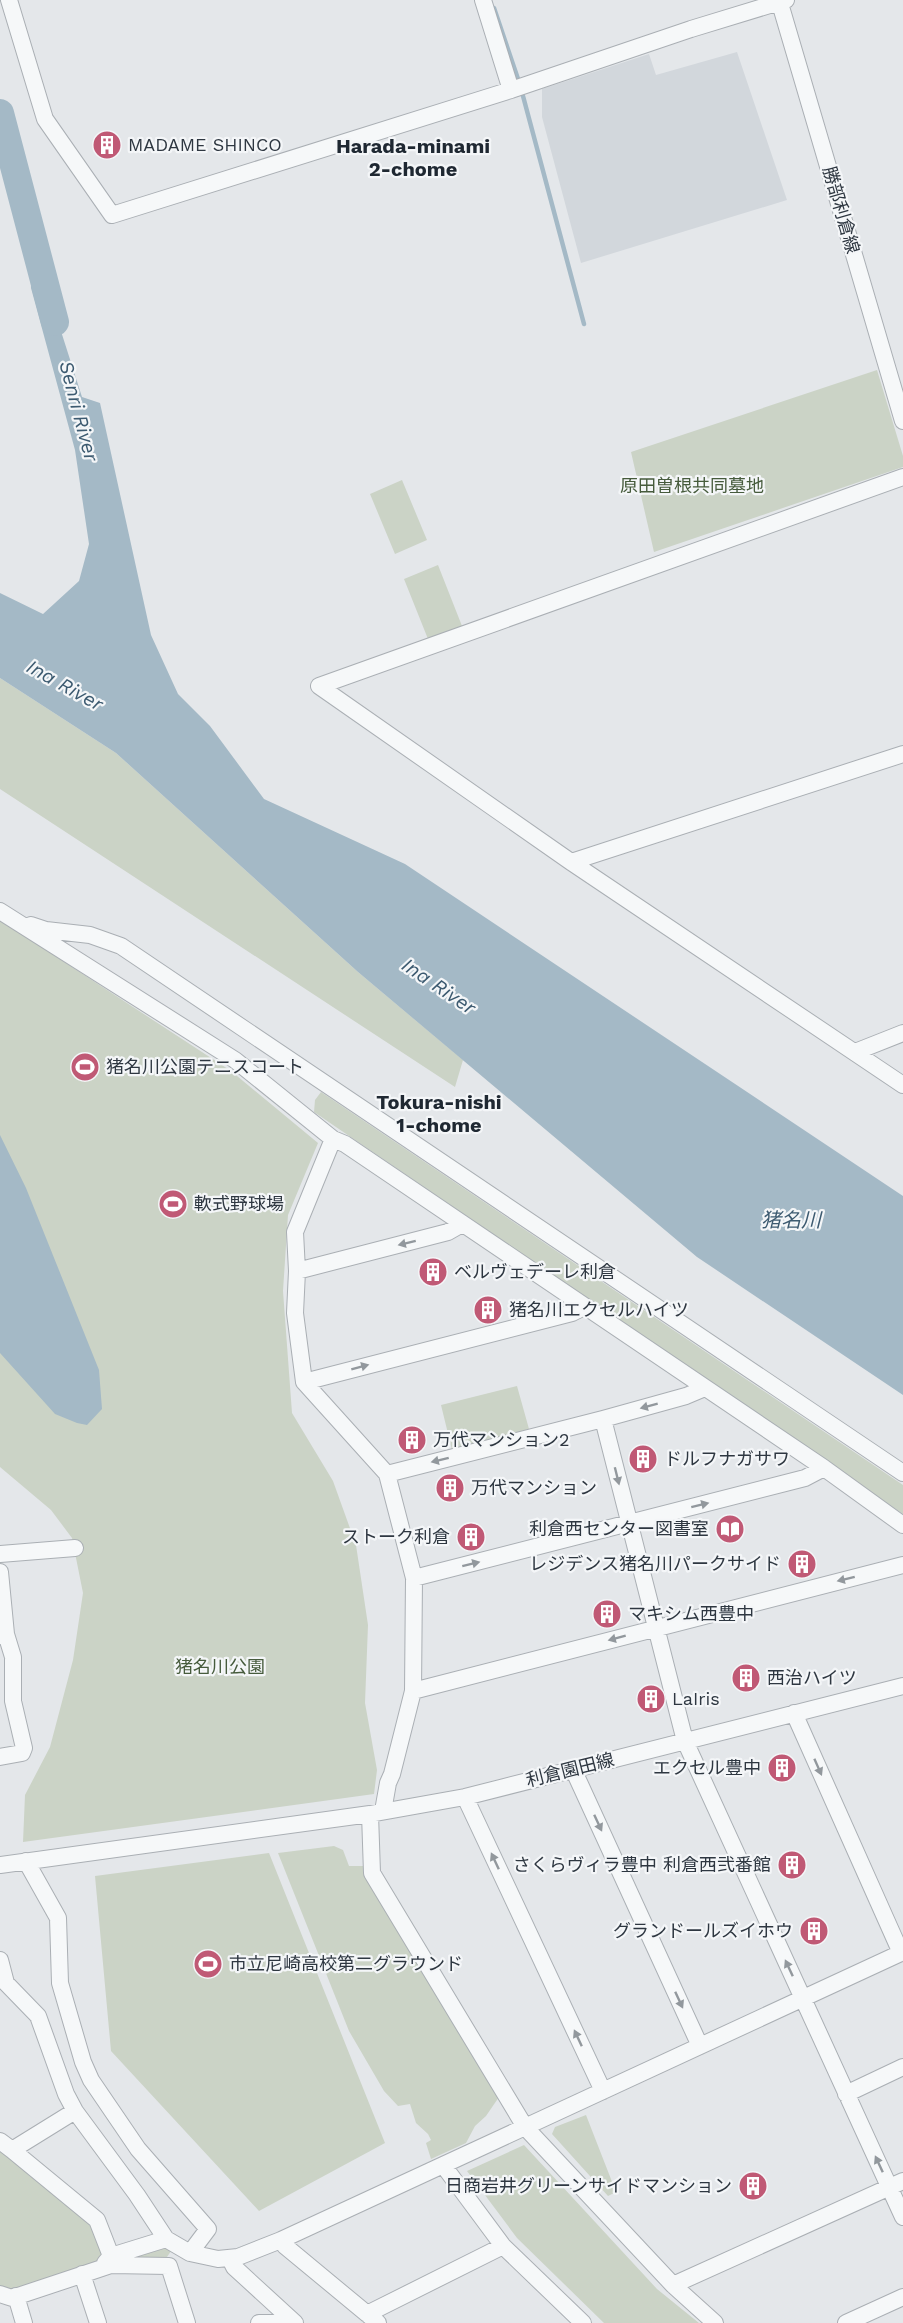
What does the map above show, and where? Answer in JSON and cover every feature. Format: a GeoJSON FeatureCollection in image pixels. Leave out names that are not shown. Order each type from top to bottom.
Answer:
{"type":"FeatureCollection","features":[{"type":"Feature","properties":{"kind":"street"},"geometry":{"type":"LineString","coordinates":[[9,0],[45,119],[112,215],[511,90],[782,1]]}},
{"type":"Feature","properties":{"kind":"street"},"geometry":{"type":"LineString","coordinates":[[483,0],[511,90]]}},
{"type":"Feature","properties":{"kind":"street","name":"勝部利倉線"},"geometry":{"type":"LineString","coordinates":[[782,1],[903,421]]}},
{"type":"Feature","properties":{"kind":"street"},"geometry":{"type":"LineString","coordinates":[[903,477],[319,686],[572,862],[903,1085]]}},
{"type":"Feature","properties":{"kind":"street"},"geometry":{"type":"LineString","coordinates":[[572,862],[903,754]]}},
{"type":"Feature","properties":{"kind":"street"},"geometry":{"type":"LineString","coordinates":[[7,915],[235,1060],[333,1139],[345,1144],[824,1468],[903,1525]]}},
{"type":"Feature","properties":{"kind":"street"},"geometry":{"type":"LineString","coordinates":[[7,915],[46,930],[90,935],[121,946],[903,1473]]}},
{"type":"Feature","properties":{"kind":"street"},"geometry":{"type":"LineString","coordinates":[[855,1052],[903,1033]]}},
{"type":"Feature","properties":{"kind":"street"},"geometry":{"type":"LineString","coordinates":[[333,1139],[295,1232],[297,1272],[295,1313],[304,1382],[387,1474],[414,1578],[413,1691],[388,1783],[376,1813],[372,1873],[525,2127],[672,2285],[716,2323]]}},
{"type":"Feature","properties":{"kind":"street"},"geometry":{"type":"LineString","coordinates":[[297,1272],[448,1233],[462,1224]]}},
{"type":"Feature","properties":{"kind":"street"},"geometry":{"type":"LineString","coordinates":[[304,1382],[572,1313],[584,1307]]}},
{"type":"Feature","properties":{"kind":"street"},"geometry":{"type":"LineString","coordinates":[[387,1474],[603,1419],[686,1396],[705,1388]]}},
{"type":"Feature","properties":{"kind":"street"},"geometry":{"type":"LineString","coordinates":[[603,1419],[686,1741],[846,2094],[896,2184],[903,2217]]}},
{"type":"Feature","properties":{"kind":"street"},"geometry":{"type":"LineString","coordinates":[[414,1578],[805,1479],[824,1468]]}},
{"type":"Feature","properties":{"kind":"street"},"geometry":{"type":"LineString","coordinates":[[0,1554],[75,1548]]}},
{"type":"Feature","properties":{"kind":"street"},"geometry":{"type":"LineString","coordinates":[[413,1691],[903,1564]]}},
{"type":"Feature","properties":{"kind":"street"},"geometry":{"type":"LineString","coordinates":[[0,1572],[3,1635],[12,1657],[13,1701],[24,1748],[21,1753],[0,1758]]}},
{"type":"Feature","properties":{"kind":"street","name":"利倉園田線"},"geometry":{"type":"LineString","coordinates":[[0,1865],[376,1813],[465,1797],[794,1713],[902,1688]]}},
{"type":"Feature","properties":{"kind":"street"},"geometry":{"type":"LineString","coordinates":[[0,1960],[6,1983],[38,2016],[66,2094],[75,2111],[137,2195],[166,2239],[190,2253],[206,2257],[230,2259],[245,2255],[902,1952],[794,1713]]}},
{"type":"Feature","properties":{"kind":"street"},"geometry":{"type":"LineString","coordinates":[[573,1770],[700,2046]]}},
{"type":"Feature","properties":{"kind":"street"},"geometry":{"type":"LineString","coordinates":[[465,1797],[603,2091]]}},
{"type":"Feature","properties":{"kind":"street"},"geometry":{"type":"LineString","coordinates":[[26,1861],[58,1918],[60,1983],[83,2062],[91,2080],[138,2149],[208,2229],[190,2253]]}},
{"type":"Feature","properties":{"kind":"street"},"geometry":{"type":"LineString","coordinates":[[846,2094],[903,2067]]}},
{"type":"Feature","properties":{"kind":"street"},"geometry":{"type":"LineString","coordinates":[[75,2111],[6,2146],[97,2220],[106,2262],[111,2265],[169,2266],[187,2323]]}},
{"type":"Feature","properties":{"kind":"street"},"geometry":{"type":"LineString","coordinates":[[442,2165],[503,2246],[584,2323]]}},
{"type":"Feature","properties":{"kind":"street"},"geometry":{"type":"LineString","coordinates":[[672,2285],[896,2184]]}},
{"type":"Feature","properties":{"kind":"street"},"geometry":{"type":"LineString","coordinates":[[24,2323],[8,2295],[82,2274],[106,2262],[166,2239]]}},
{"type":"Feature","properties":{"kind":"street"},"geometry":{"type":"LineString","coordinates":[[281,2240],[285,2246],[372,2319],[503,2246]]}},
{"type":"Feature","properties":{"kind":"street"},"geometry":{"type":"LineString","coordinates":[[230,2259],[234,2267],[295,2323]]}},
{"type":"Feature","properties":{"kind":"street"},"geometry":{"type":"LineString","coordinates":[[82,2274],[98,2323]]}},
{"type":"Feature","properties":{"kind":"street"},"geometry":{"type":"LineString","coordinates":[[846,2323],[903,2297]]}},
{"type":"Feature","properties":{"kind":"street"},"geometry":{"type":"LineString","coordinates":[[259,2323],[295,2323]]}},
{"type":"Feature","properties":{"kind":"shaded area"},"geometry":{"type":"Polygon","coordinates":[[[737,52],[787,200],[581,263],[542,117],[542,89],[649,54],[656,75],[737,52]]]}},
{"type":"Feature","properties":{"kind":"green space","name":"原田曽根共同墓地"},"geometry":{"type":"Polygon","coordinates":[[[877,370],[903,456],[903,467],[654,552],[631,452],[877,370]]]}},
{"type":"Feature","properties":{"kind":"green space"},"geometry":{"type":"Polygon","coordinates":[[[402,480],[427,540],[395,554],[370,494],[402,480]]]}},
{"type":"Feature","properties":{"kind":"green space"},"geometry":{"type":"Polygon","coordinates":[[[438,565],[462,626],[428,639],[404,579],[438,565]]]}},
{"type":"Feature","properties":{"kind":"green space"},"geometry":{"type":"Polygon","coordinates":[[[0,678],[116,753],[358,972],[463,1060],[455,1087],[0,789],[0,678]]]}},
{"type":"Feature","properties":{"kind":"green space","name":"猪名川公園"},"geometry":{"type":"Polygon","coordinates":[[[0,920],[231,1071],[318,1143],[288,1215],[283,1291],[292,1413],[333,1481],[356,1545],[368,1625],[365,1703],[377,1770],[374,1794],[23,1842],[25,1795],[50,1747],[73,1660],[83,1593],[72,1538],[51,1510],[0,1467],[0,920]]]}},
{"type":"Feature","properties":{"kind":"green space"},"geometry":{"type":"Polygon","coordinates":[[[321,1092],[903,1485],[903,1514],[314,1112],[315,1100],[321,1092]]]}},
{"type":"Feature","properties":{"kind":"green space"},"geometry":{"type":"Polygon","coordinates":[[[517,1386],[529,1429],[452,1450],[441,1405],[517,1386]]]}},
{"type":"Feature","properties":{"kind":"green space"},"geometry":{"type":"Polygon","coordinates":[[[334,1846],[343,1850],[349,1866],[363,1866],[368,1881],[499,2097],[486,2116],[475,2126],[466,2143],[431,2159],[426,2143],[431,2140],[416,2123],[410,2104],[398,2106],[384,2091],[349,2031],[278,1853],[334,1846]]]}},
{"type":"Feature","properties":{"kind":"green space","name":"市立尼崎高校第二グラウンド"},"geometry":{"type":"Polygon","coordinates":[[[269,1853],[385,2143],[259,2211],[111,2051],[95,1876],[269,1853]]]}},
{"type":"Feature","properties":{"kind":"green space"},"geometry":{"type":"Polygon","coordinates":[[[586,2115],[616,2192],[608,2196],[552,2134],[555,2127],[586,2115]]]}},
{"type":"Feature","properties":{"kind":"green space"},"geometry":{"type":"Polygon","coordinates":[[[524,2145],[657,2289],[699,2323],[604,2323],[517,2238],[467,2171],[524,2145]]]}},
{"type":"Feature","properties":{"kind":"green space"},"geometry":{"type":"Polygon","coordinates":[[[0,2150],[94,2222],[105,2252],[100,2261],[11,2291],[0,2288],[0,2150]]]}},
{"type":"Feature","properties":{"kind":"green space"},"geometry":{"type":"Polygon","coordinates":[[[165,2243],[173,2248],[165,2260],[115,2258],[165,2243]]]}},
{"type":"Feature","properties":{"kind":"water","name":"猪名川"},"geometry":{"type":"Polygon","coordinates":[[[30,234],[82,397],[100,403],[151,635],[178,694],[210,726],[264,799],[405,864],[903,1196],[903,1395],[697,1257],[358,972],[116,753],[0,678],[0,593],[43,614],[79,581],[89,544],[75,450],[31,288],[30,234]]]}},
{"type":"Feature","properties":{"kind":"water"},"geometry":{"type":"Polygon","coordinates":[[[0,1135],[26,1188],[99,1370],[102,1409],[87,1425],[55,1414],[0,1353],[0,1135]]]}},
{"type":"Feature","properties":{"kind":"waterway"},"geometry":{"type":"LineString","coordinates":[[494,8],[518,79]]}},
{"type":"Feature","properties":{"kind":"waterway"},"geometry":{"type":"LineString","coordinates":[[523,96],[584,324]]}},
{"type":"Feature","properties":{"kind":"waterway","name":"Senri River"},"geometry":{"type":"LineString","coordinates":[[0,113],[55,322]]}},
{"type":"Feature","properties":{"kind":"place","name":"MADAME SHINCO"},"geometry":{"type":"Point","coordinates":[107,145]}},
{"type":"Feature","properties":{"kind":"place","name":"猪名川公園テニスコート"},"geometry":{"type":"Point","coordinates":[85,1067]}},
{"type":"Feature","properties":{"kind":"place","name":"軟式野球場"},"geometry":{"type":"Point","coordinates":[173,1204]}},
{"type":"Feature","properties":{"kind":"place","name":"ベルヴェデーレ利倉"},"geometry":{"type":"Point","coordinates":[433,1272]}},
{"type":"Feature","properties":{"kind":"place","name":"猪名川エクセルハイツ"},"geometry":{"type":"Point","coordinates":[488,1310]}},
{"type":"Feature","properties":{"kind":"place","name":"万代マンション2"},"geometry":{"type":"Point","coordinates":[412,1440]}},
{"type":"Feature","properties":{"kind":"place","name":"ドルフナガサワ"},"geometry":{"type":"Point","coordinates":[643,1459]}},
{"type":"Feature","properties":{"kind":"place","name":"万代マンション"},"geometry":{"type":"Point","coordinates":[450,1488]}},
{"type":"Feature","properties":{"kind":"place","name":"利倉西センター図書室"},"geometry":{"type":"Point","coordinates":[730,1529]}},
{"type":"Feature","properties":{"kind":"place","name":"ストーク利倉"},"geometry":{"type":"Point","coordinates":[471,1537]}},
{"type":"Feature","properties":{"kind":"place","name":"レジデンス猪名川パークサイド"},"geometry":{"type":"Point","coordinates":[802,1564]}},
{"type":"Feature","properties":{"kind":"place","name":"マキシム西豊中"},"geometry":{"type":"Point","coordinates":[607,1614]}},
{"type":"Feature","properties":{"kind":"place","name":"西治ハイツ"},"geometry":{"type":"Point","coordinates":[746,1678]}},
{"type":"Feature","properties":{"kind":"place","name":"LaIris"},"geometry":{"type":"Point","coordinates":[651,1699]}},
{"type":"Feature","properties":{"kind":"place","name":"エクセル豊中"},"geometry":{"type":"Point","coordinates":[782,1768]}},
{"type":"Feature","properties":{"kind":"place","name":"さくらヴィラ豊中 利倉西弐番館"},"geometry":{"type":"Point","coordinates":[792,1865]}},
{"type":"Feature","properties":{"kind":"place","name":"グランドールズイホウ"},"geometry":{"type":"Point","coordinates":[814,1931]}},
{"type":"Feature","properties":{"kind":"place","name":"市立尼崎高校第二グラウンド"},"geometry":{"type":"Point","coordinates":[208,1964]}},
{"type":"Feature","properties":{"kind":"place","name":"日商岩井グリーンサイドマンション"},"geometry":{"type":"Point","coordinates":[753,2186]}},
{"type":"Feature","properties":{"kind":"district","name":"Harada-minami 2-chome"},"geometry":{"type":"Point","coordinates":[413,158]}},
{"type":"Feature","properties":{"kind":"district","name":"Tokura-nishi 1-chome"},"geometry":{"type":"Point","coordinates":[439,1114]}},
{"type":"Feature","properties":{"kind":"water label","name":"Ina River"},"geometry":{"type":"Point","coordinates":[65,685]}},
{"type":"Feature","properties":{"kind":"water label","name":"Ina River"},"geometry":{"type":"Point","coordinates":[439,986]}}]}
